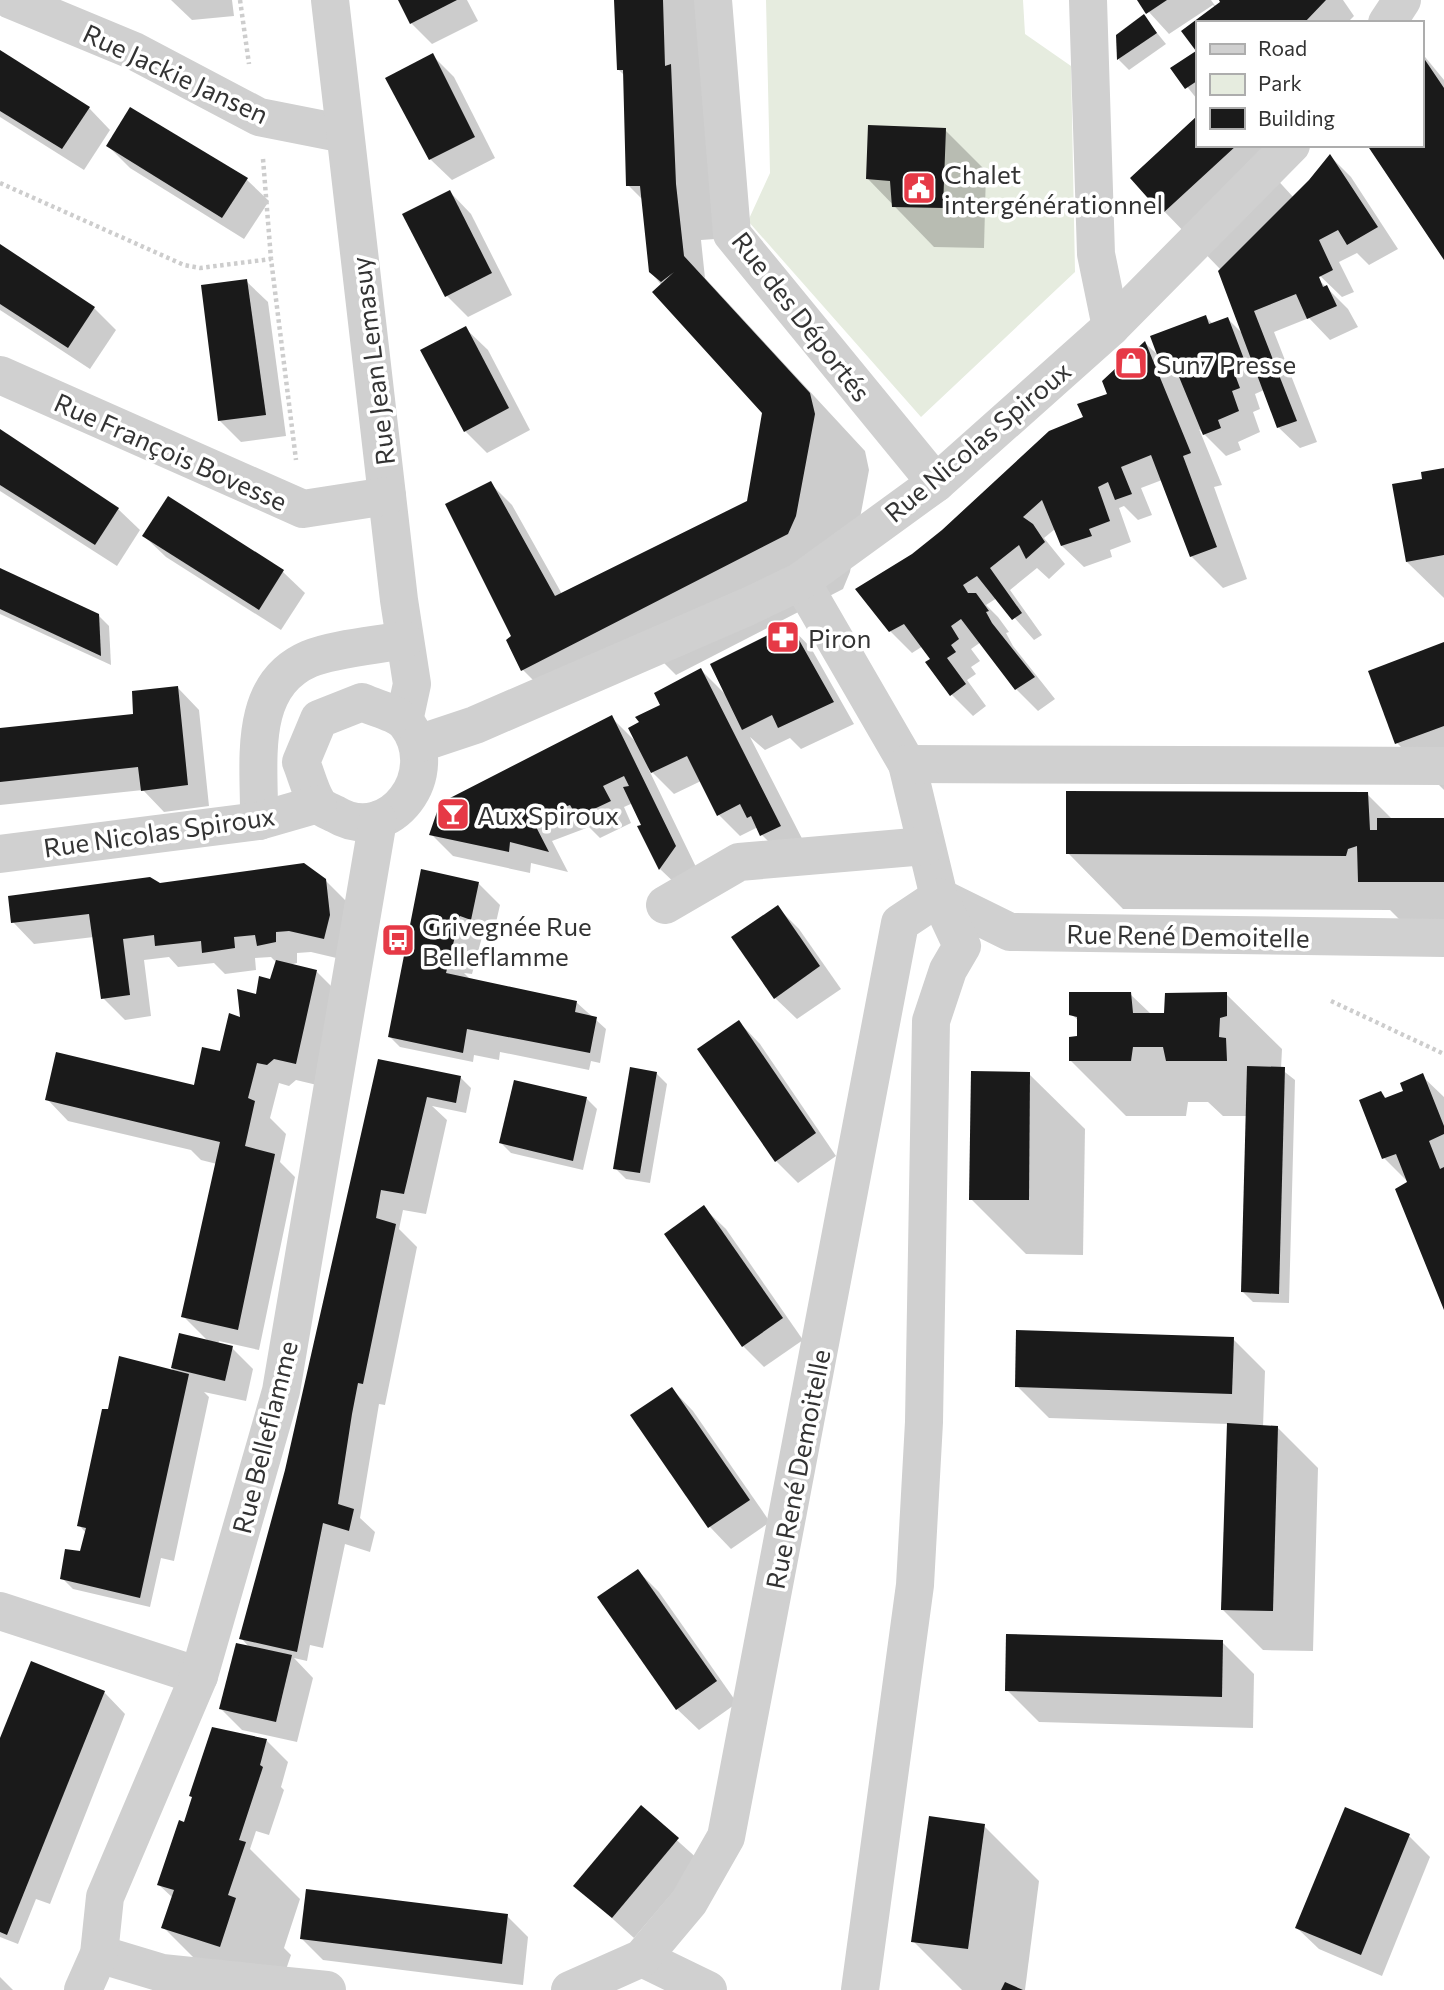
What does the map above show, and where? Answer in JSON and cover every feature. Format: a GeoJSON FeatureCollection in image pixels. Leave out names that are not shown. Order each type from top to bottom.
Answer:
{"type":"FeatureCollection","features":[{"type":"Feature","properties":{"kind":"street","name":"Rue Jackie Jansen"},"geometry":{"type":"LineString","coordinates":[[10,0],[134,51],[259,117],[345,134]]}},
{"type":"Feature","properties":{"kind":"street","name":"Rue Jean Lemasuy"},"geometry":{"type":"LineString","coordinates":[[330,0],[404,640],[412,684],[411,733]]}},
{"type":"Feature","properties":{"kind":"street","name":"Rue des Déportés"},"geometry":{"type":"LineString","coordinates":[[713,0],[732,234],[936,483]]}},
{"type":"Feature","properties":{"kind":"street"},"geometry":{"type":"LineString","coordinates":[[1088,0],[1096,254],[1111,327]]}},
{"type":"Feature","properties":{"kind":"street"},"geometry":{"type":"LineString","coordinates":[[1388,21],[1402,0]]}},
{"type":"Feature","properties":{"kind":"street","name":"Rue Nicolas Spiroux"},"geometry":{"type":"LineString","coordinates":[[411,733],[475,725],[749,606],[801,580],[936,483],[1111,327],[1289,147]]}},
{"type":"Feature","properties":{"kind":"street","name":"Rue François Bovesse"},"geometry":{"type":"LineString","coordinates":[[0,375],[303,509],[387,496]]}},
{"type":"Feature","properties":{"kind":"street"},"geometry":{"type":"LineString","coordinates":[[801,580],[907,764],[939,897],[962,946],[948,970],[931,1021],[924,1422],[915,1585],[860,1990]]}},
{"type":"Feature","properties":{"kind":"street"},"geometry":{"type":"LineString","coordinates":[[259,821],[261,715],[277,680],[310,658],[404,640]]}},
{"type":"Feature","properties":{"kind":"street"},"geometry":{"type":"LineString","coordinates":[[362,702],[411,733],[419,776],[405,803],[378,820],[345,821],[318,804],[301,762],[319,719],[362,702]]}},
{"type":"Feature","properties":{"kind":"street"},"geometry":{"type":"LineString","coordinates":[[907,764],[1444,766]]}},
{"type":"Feature","properties":{"kind":"street","name":"Rue Nicolas Spiroux"},"geometry":{"type":"LineString","coordinates":[[0,854],[259,821],[318,804]]}},
{"type":"Feature","properties":{"kind":"street","name":"Rue Belleflamme"},"geometry":{"type":"LineString","coordinates":[[83,1990],[99,1954],[105,1897],[199,1676],[281,1391],[378,820]]}},
{"type":"Feature","properties":{"kind":"street"},"geometry":{"type":"LineString","coordinates":[[665,905],[739,862],[925,846]]}},
{"type":"Feature","properties":{"kind":"street","name":"Rue René Demoitelle"},"geometry":{"type":"LineString","coordinates":[[570,1990],[642,1958],[689,1902],[726,1837],[900,923],[939,897],[1010,932],[1444,938]]}},
{"type":"Feature","properties":{"kind":"street"},"geometry":{"type":"LineString","coordinates":[[0,1611],[199,1676]]}},
{"type":"Feature","properties":{"kind":"street"},"geometry":{"type":"LineString","coordinates":[[99,1954],[159,1981],[327,1990]]}},
{"type":"Feature","properties":{"kind":"street"},"geometry":{"type":"LineString","coordinates":[[642,1958],[708,1990]]}},
{"type":"Feature","properties":{"kind":"path"},"geometry":{"type":"LineString","coordinates":[[240,0],[259,117],[271,259],[303,509]]}},
{"type":"Feature","properties":{"kind":"path"},"geometry":{"type":"LineString","coordinates":[[0,183],[184,265],[200,268],[271,259]]}},
{"type":"Feature","properties":{"kind":"path"},"geometry":{"type":"LineString","coordinates":[[1331,1001],[1444,1054]]}},
{"type":"Feature","properties":{"kind":"green space"},"geometry":{"type":"Polygon","coordinates":[[[766,0],[1023,0],[1025,34],[1071,66],[1075,272],[921,417],[748,221],[770,173],[766,0]]]}},
{"type":"Feature","properties":{"kind":"building"},"geometry":{"type":"Polygon","coordinates":[[[398,0],[457,0],[410,24],[398,0]]]}},
{"type":"Feature","properties":{"kind":"building"},"geometry":{"type":"Polygon","coordinates":[[[614,0],[663,0],[665,66],[671,64],[676,184],[684,256],[810,393],[815,414],[796,516],[788,534],[521,671],[506,640],[511,636],[445,504],[491,481],[555,596],[747,501],[762,413],[652,292],[674,272],[661,282],[649,272],[640,186],[626,186],[623,70],[617,70],[614,0]]]}},
{"type":"Feature","properties":{"kind":"building"},"geometry":{"type":"Polygon","coordinates":[[[1137,0],[1167,0],[1146,14],[1137,0]]]}},
{"type":"Feature","properties":{"kind":"building"},"geometry":{"type":"Polygon","coordinates":[[[1219,0],[1326,0],[1306,21],[1196,21],[1196,51],[1181,31],[1220,2],[1219,0]]]}},
{"type":"Feature","properties":{"kind":"building"},"geometry":{"type":"Polygon","coordinates":[[[1144,14],[1157,33],[1117,60],[1116,35],[1144,14]]]}},
{"type":"Feature","properties":{"kind":"building"},"geometry":{"type":"Polygon","coordinates":[[[0,50],[90,107],[62,149],[0,111],[0,50]]]}},
{"type":"Feature","properties":{"kind":"building"},"geometry":{"type":"Polygon","coordinates":[[[1196,51],[1196,82],[1185,89],[1170,68],[1196,51]]]}},
{"type":"Feature","properties":{"kind":"building"},"geometry":{"type":"Polygon","coordinates":[[[433,53],[475,137],[429,160],[385,78],[433,53]]]}},
{"type":"Feature","properties":{"kind":"building"},"geometry":{"type":"Polygon","coordinates":[[[1423,57],[1444,88],[1444,260],[1368,147],[1423,147],[1423,57]]]}},
{"type":"Feature","properties":{"kind":"building"},"geometry":{"type":"Polygon","coordinates":[[[130,107],[248,178],[222,218],[106,146],[130,107]]]}},
{"type":"Feature","properties":{"kind":"building"},"geometry":{"type":"Polygon","coordinates":[[[1196,117],[1196,147],[1235,147],[1162,214],[1130,178],[1196,117]]]}},
{"type":"Feature","properties":{"kind":"building"},"geometry":{"type":"Polygon","coordinates":[[[868,125],[946,128],[943,208],[892,207],[890,181],[866,179],[868,125]]]}},
{"type":"Feature","properties":{"kind":"building"},"geometry":{"type":"Polygon","coordinates":[[[1330,154],[1378,227],[1347,245],[1338,230],[1319,240],[1333,270],[1319,277],[1323,287],[1327,285],[1337,306],[1307,319],[1296,294],[1254,311],[1297,421],[1277,428],[1218,271],[1309,180],[1330,154]]]}},
{"type":"Feature","properties":{"kind":"building"},"geometry":{"type":"Polygon","coordinates":[[[450,190],[492,273],[445,297],[402,214],[450,190]]]}},
{"type":"Feature","properties":{"kind":"building"},"geometry":{"type":"Polygon","coordinates":[[[0,244],[95,307],[68,348],[0,304],[0,244]]]}},
{"type":"Feature","properties":{"kind":"building"},"geometry":{"type":"Polygon","coordinates":[[[247,279],[266,415],[218,421],[201,285],[247,279]]]}},
{"type":"Feature","properties":{"kind":"building"},"geometry":{"type":"Polygon","coordinates":[[[1206,315],[1209,324],[1228,317],[1247,367],[1234,372],[1240,388],[1232,391],[1239,411],[1218,420],[1221,428],[1203,435],[1177,372],[1165,376],[1150,336],[1206,315]]]}},
{"type":"Feature","properties":{"kind":"building"},"geometry":{"type":"Polygon","coordinates":[[[466,326],[509,408],[464,432],[420,350],[466,326]]]}},
{"type":"Feature","properties":{"kind":"building"},"geometry":{"type":"Polygon","coordinates":[[[1145,341],[1191,453],[1183,456],[1217,547],[1190,557],[1151,455],[1121,467],[1132,494],[1115,500],[1108,482],[1098,487],[1110,521],[1089,529],[1092,536],[1061,546],[1042,500],[1023,517],[1033,524],[1045,542],[1026,559],[1019,545],[990,568],[1022,613],[1012,620],[977,576],[963,585],[968,593],[976,593],[989,611],[986,612],[992,623],[1035,677],[1015,690],[961,619],[951,626],[959,639],[951,645],[956,652],[947,658],[966,684],[950,696],[925,662],[930,659],[904,624],[889,632],[855,589],[912,554],[942,530],[1049,431],[1083,417],[1077,404],[1107,394],[1102,381],[1145,341]]]}},
{"type":"Feature","properties":{"kind":"building"},"geometry":{"type":"Polygon","coordinates":[[[0,429],[119,508],[95,545],[0,485],[0,429]]]}},
{"type":"Feature","properties":{"kind":"building"},"geometry":{"type":"Polygon","coordinates":[[[1444,468],[1444,555],[1406,562],[1392,484],[1422,479],[1421,472],[1444,468]]]}},
{"type":"Feature","properties":{"kind":"building"},"geometry":{"type":"Polygon","coordinates":[[[168,496],[284,570],[259,610],[142,536],[168,496]]]}},
{"type":"Feature","properties":{"kind":"building"},"geometry":{"type":"Polygon","coordinates":[[[0,568],[99,614],[101,656],[0,609],[0,568]]]}},
{"type":"Feature","properties":{"kind":"building"},"geometry":{"type":"Polygon","coordinates":[[[790,624],[834,702],[778,728],[772,715],[742,730],[710,664],[790,624]]]}},
{"type":"Feature","properties":{"kind":"building"},"geometry":{"type":"Polygon","coordinates":[[[1444,642],[1444,726],[1395,744],[1368,671],[1444,642]]]}},
{"type":"Feature","properties":{"kind":"building"},"geometry":{"type":"Polygon","coordinates":[[[701,668],[781,826],[760,836],[751,816],[747,818],[740,804],[717,816],[687,756],[651,773],[628,728],[639,722],[635,717],[660,705],[654,693],[701,668]]]}},
{"type":"Feature","properties":{"kind":"building"},"geometry":{"type":"Polygon","coordinates":[[[178,686],[188,785],[141,791],[138,767],[0,782],[0,728],[133,714],[132,691],[178,686]]]}},
{"type":"Feature","properties":{"kind":"building"},"geometry":{"type":"Polygon","coordinates":[[[612,715],[676,846],[659,870],[637,826],[641,825],[623,787],[629,786],[624,776],[603,786],[611,801],[577,817],[570,805],[532,819],[549,852],[510,842],[509,852],[429,835],[438,809],[450,798],[612,715]]]}},
{"type":"Feature","properties":{"kind":"building"},"geometry":{"type":"Polygon","coordinates":[[[1066,791],[1368,792],[1370,830],[1377,830],[1377,818],[1444,818],[1444,882],[1358,882],[1357,846],[1348,849],[1346,856],[1066,854],[1066,791]]]}},
{"type":"Feature","properties":{"kind":"building"},"geometry":{"type":"Polygon","coordinates":[[[304,863],[326,879],[330,915],[324,939],[289,931],[276,932],[276,942],[257,946],[255,935],[234,937],[235,948],[202,953],[201,941],[155,946],[154,935],[123,939],[130,995],[101,999],[89,914],[11,923],[8,896],[150,877],[160,883],[304,863]]]}},
{"type":"Feature","properties":{"kind":"building"},"geometry":{"type":"Polygon","coordinates":[[[421,869],[479,882],[471,920],[460,916],[446,973],[577,1001],[575,1012],[597,1017],[590,1053],[467,1029],[463,1053],[388,1037],[421,869]]]}},
{"type":"Feature","properties":{"kind":"building"},"geometry":{"type":"Polygon","coordinates":[[[778,905],[820,966],[774,999],[731,937],[778,905]]]}},
{"type":"Feature","properties":{"kind":"building"},"geometry":{"type":"Polygon","coordinates":[[[276,960],[317,970],[296,1064],[274,1059],[267,1065],[257,1063],[248,1098],[255,1101],[245,1146],[275,1154],[238,1330],[181,1317],[220,1142],[45,1100],[56,1052],[194,1085],[202,1047],[220,1051],[229,1013],[240,1017],[237,989],[256,994],[259,976],[270,979],[276,960]]]}},
{"type":"Feature","properties":{"kind":"building"},"geometry":{"type":"Polygon","coordinates":[[[1069,992],[1131,992],[1133,1013],[1164,1013],[1165,993],[1227,992],[1227,1016],[1220,1018],[1219,1037],[1226,1038],[1227,1061],[1166,1061],[1163,1047],[1133,1047],[1131,1061],[1069,1061],[1069,1037],[1077,1036],[1077,1017],[1069,1015],[1069,992]]]}},
{"type":"Feature","properties":{"kind":"building"},"geometry":{"type":"Polygon","coordinates":[[[739,1020],[816,1133],[775,1162],[697,1049],[739,1020]]]}},
{"type":"Feature","properties":{"kind":"building"},"geometry":{"type":"Polygon","coordinates":[[[378,1059],[461,1076],[456,1103],[427,1097],[404,1194],[381,1190],[376,1218],[396,1224],[363,1384],[358,1383],[338,1504],[354,1509],[349,1531],[323,1523],[297,1652],[239,1639],[285,1470],[378,1059]]]}},
{"type":"Feature","properties":{"kind":"building"},"geometry":{"type":"Polygon","coordinates":[[[1247,1066],[1285,1067],[1279,1294],[1241,1292],[1247,1066]]]}},
{"type":"Feature","properties":{"kind":"building"},"geometry":{"type":"Polygon","coordinates":[[[630,1067],[657,1072],[640,1173],[613,1169],[630,1067]]]}},
{"type":"Feature","properties":{"kind":"building"},"geometry":{"type":"Polygon","coordinates":[[[971,1071],[1030,1072],[1029,1200],[969,1200],[971,1071]]]}},
{"type":"Feature","properties":{"kind":"building"},"geometry":{"type":"Polygon","coordinates":[[[1423,1073],[1444,1126],[1444,1134],[1429,1141],[1440,1169],[1444,1167],[1444,1310],[1395,1189],[1407,1182],[1396,1154],[1382,1159],[1359,1100],[1381,1091],[1385,1098],[1403,1091],[1400,1083],[1423,1073]]]}},
{"type":"Feature","properties":{"kind":"building"},"geometry":{"type":"Polygon","coordinates":[[[514,1080],[587,1097],[573,1161],[499,1143],[514,1080]]]}},
{"type":"Feature","properties":{"kind":"building"},"geometry":{"type":"Polygon","coordinates":[[[704,1205],[783,1318],[742,1347],[664,1234],[704,1205]]]}},
{"type":"Feature","properties":{"kind":"building"},"geometry":{"type":"Polygon","coordinates":[[[1016,1330],[1234,1337],[1232,1394],[1015,1387],[1016,1330]]]}},
{"type":"Feature","properties":{"kind":"building"},"geometry":{"type":"Polygon","coordinates":[[[179,1333],[233,1346],[225,1381],[171,1368],[179,1333]]]}},
{"type":"Feature","properties":{"kind":"building"},"geometry":{"type":"Polygon","coordinates":[[[119,1356],[189,1374],[140,1598],[60,1579],[65,1549],[80,1551],[86,1528],[77,1526],[102,1409],[108,1409],[119,1356]]]}},
{"type":"Feature","properties":{"kind":"building"},"geometry":{"type":"Polygon","coordinates":[[[672,1387],[750,1500],[708,1528],[630,1415],[672,1387]]]}},
{"type":"Feature","properties":{"kind":"building"},"geometry":{"type":"Polygon","coordinates":[[[1227,1423],[1278,1426],[1273,1611],[1221,1610],[1227,1423]]]}},
{"type":"Feature","properties":{"kind":"building"},"geometry":{"type":"Polygon","coordinates":[[[638,1569],[717,1681],[676,1710],[597,1597],[638,1569]]]}},
{"type":"Feature","properties":{"kind":"building"},"geometry":{"type":"Polygon","coordinates":[[[1006,1634],[1223,1640],[1222,1697],[1005,1691],[1006,1634]]]}},
{"type":"Feature","properties":{"kind":"building"},"geometry":{"type":"Polygon","coordinates":[[[236,1643],[292,1655],[276,1722],[219,1709],[236,1643]]]}},
{"type":"Feature","properties":{"kind":"building"},"geometry":{"type":"Polygon","coordinates":[[[31,1661],[105,1691],[7,1935],[0,1932],[0,1738],[31,1661]]]}},
{"type":"Feature","properties":{"kind":"building"},"geometry":{"type":"Polygon","coordinates":[[[212,1727],[267,1739],[260,1765],[263,1767],[239,1840],[246,1842],[228,1895],[236,1898],[220,1947],[161,1928],[174,1890],[157,1885],[179,1820],[184,1822],[192,1797],[189,1796],[212,1727]]]}},
{"type":"Feature","properties":{"kind":"building"},"geometry":{"type":"Polygon","coordinates":[[[641,1805],[679,1838],[612,1918],[573,1886],[641,1805]]]}},
{"type":"Feature","properties":{"kind":"building"},"geometry":{"type":"Polygon","coordinates":[[[1345,1807],[1410,1834],[1361,1955],[1295,1928],[1345,1807]]]}},
{"type":"Feature","properties":{"kind":"building"},"geometry":{"type":"Polygon","coordinates":[[[929,1816],[985,1824],[968,1949],[911,1942],[929,1816]]]}},
{"type":"Feature","properties":{"kind":"building"},"geometry":{"type":"Polygon","coordinates":[[[306,1889],[508,1914],[502,1964],[300,1939],[306,1889]]]}},
{"type":"Feature","properties":{"kind":"building"},"geometry":{"type":"Polygon","coordinates":[[[1005,1982],[1023,1990],[1001,1990],[1005,1982]]]}},
{"type":"Feature","properties":{"kind":"place","name":"Chalet intergénérationnel"},"geometry":{"type":"Point","coordinates":[919,188]}},
{"type":"Feature","properties":{"kind":"place","name":"Sun7 Presse"},"geometry":{"type":"Point","coordinates":[1131,363]}},
{"type":"Feature","properties":{"kind":"place","name":"Piron"},"geometry":{"type":"Point","coordinates":[783,637]}},
{"type":"Feature","properties":{"kind":"place","name":"Aux Spiroux"},"geometry":{"type":"Point","coordinates":[453,814]}},
{"type":"Feature","properties":{"kind":"place","name":"Grivegnée Rue Belleflamme"},"geometry":{"type":"Point","coordinates":[398,940]}}]}
